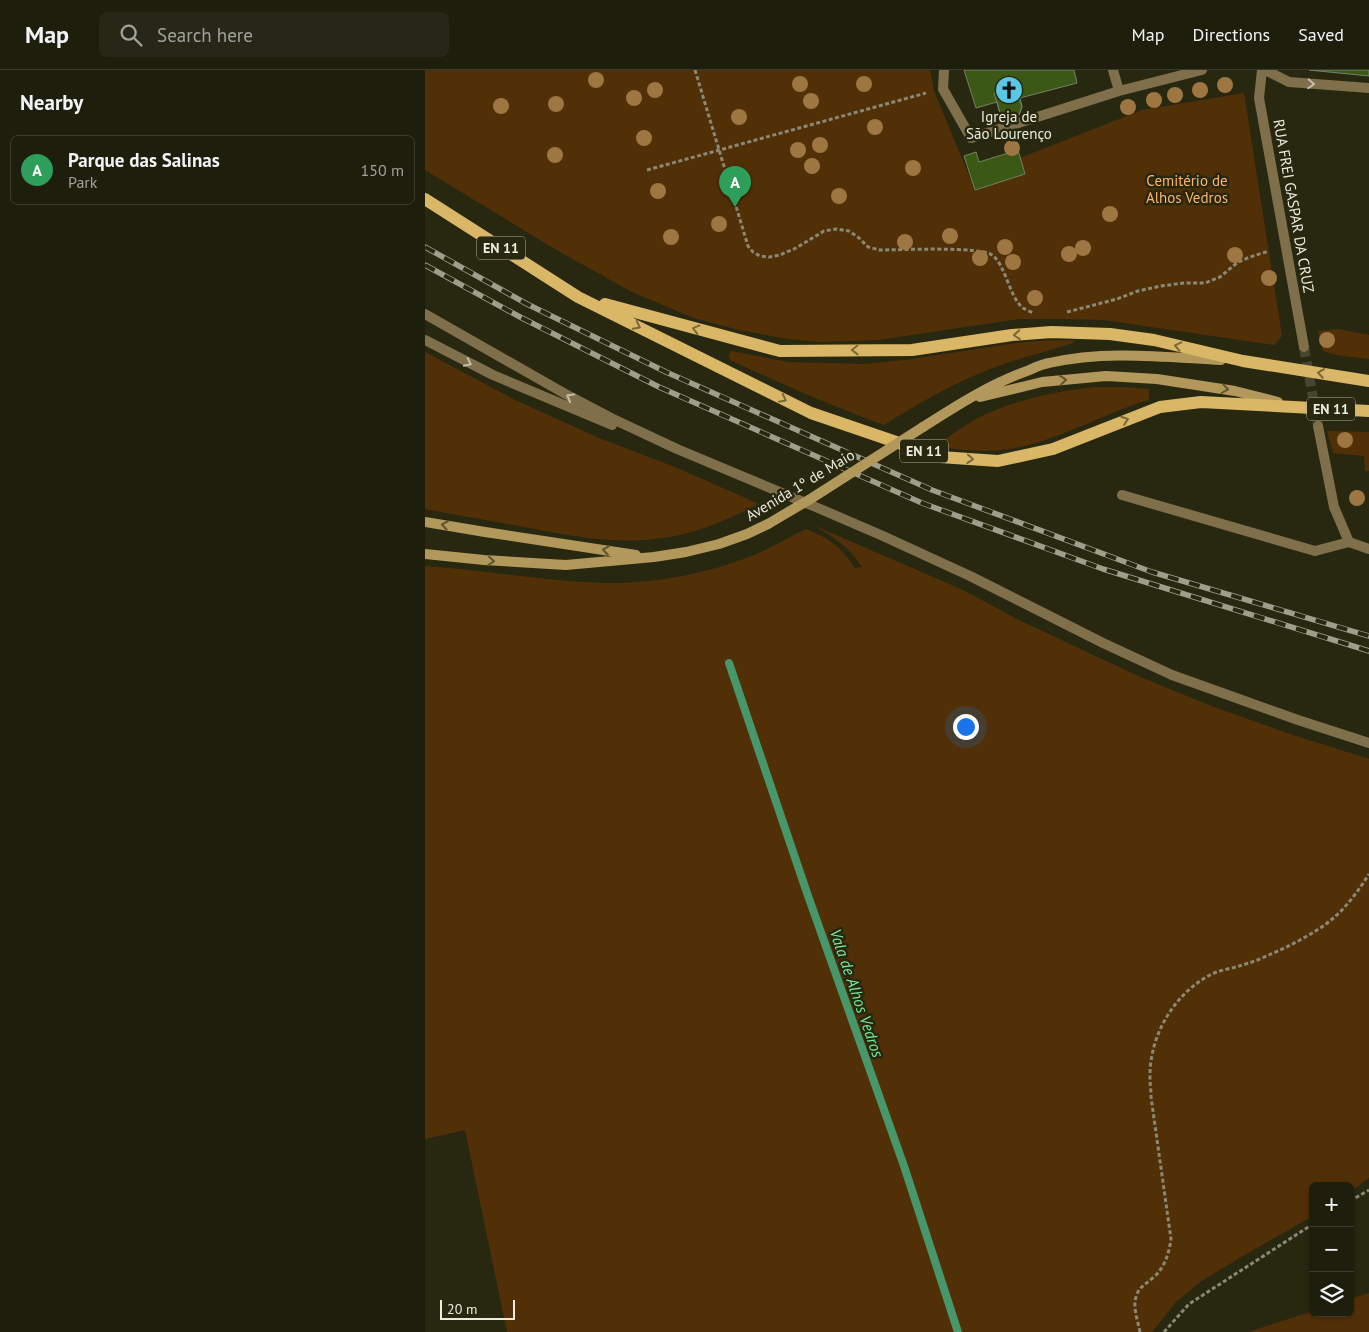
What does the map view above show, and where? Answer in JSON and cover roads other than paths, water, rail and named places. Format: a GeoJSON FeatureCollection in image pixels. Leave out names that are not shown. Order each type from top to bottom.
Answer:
{"type":"FeatureCollection","features":[{"type":"Feature","properties":{"kind":"main road","name":"EN 11"},"geometry":{"type":"LineString","coordinates":[[425,199],[578,297],[811,413],[940,457],[998,461],[1053,449],[1160,408],[1201,402],[1369,411]]}},
{"type":"Feature","properties":{"kind":"main road","name":"EN 11"},"geometry":{"type":"LineString","coordinates":[[578,297],[780,351],[912,350],[1012,335],[1051,332],[1110,334],[1154,340],[1243,360],[1369,381]]}},
{"type":"Feature","properties":{"kind":"main road"},"geometry":{"type":"LineString","coordinates":[[964,401],[1013,376],[1047,363],[1088,356],[1119,355],[1243,360]]}},
{"type":"Feature","properties":{"kind":"main road"},"geometry":{"type":"LineString","coordinates":[[964,401],[1042,382],[1106,376],[1157,378],[1225,390],[1293,406]]}},
{"type":"Feature","properties":{"kind":"main road","name":"Avenida 1º de Maio"},"geometry":{"type":"LineString","coordinates":[[425,554],[566,565],[654,558],[719,544],[768,524],[964,401]]}},
{"type":"Feature","properties":{"kind":"main road","name":"Avenida 1º de Maio"},"geometry":{"type":"LineString","coordinates":[[425,522],[654,558]]}},
{"type":"Feature","properties":{"kind":"street"},"geometry":{"type":"LineString","coordinates":[[944,70],[943,89],[971,138],[1119,91],[1202,70]]}},
{"type":"Feature","properties":{"kind":"street"},"geometry":{"type":"LineString","coordinates":[[1113,70],[1119,91]]}},
{"type":"Feature","properties":{"kind":"street"},"geometry":{"type":"LineString","coordinates":[[1264,70],[1289,82],[1369,88]]}},
{"type":"Feature","properties":{"kind":"street","name":"RUA FREI GASPAR DA CRUZ"},"geometry":{"type":"LineString","coordinates":[[1264,70],[1259,98],[1304,347]]}},
{"type":"Feature","properties":{"kind":"street"},"geometry":{"type":"LineString","coordinates":[[425,314],[613,419],[970,576],[1103,643],[1172,675],[1280,714],[1369,743]]}},
{"type":"Feature","properties":{"kind":"street"},"geometry":{"type":"LineString","coordinates":[[425,340],[493,375],[545,398],[609,424],[677,448]]}},
{"type":"Feature","properties":{"kind":"street"},"geometry":{"type":"LineString","coordinates":[[1318,426],[1334,507],[1349,542]]}},
{"type":"Feature","properties":{"kind":"street"},"geometry":{"type":"LineString","coordinates":[[1122,495],[1315,551],[1349,542],[1369,549]]}},
{"type":"Feature","properties":{"kind":"waterway","name":"Vala de Alhos Vedros"},"geometry":{"type":"LineString","coordinates":[[729,663],[807,893],[904,1166],[958,1332]]}},
{"type":"Feature","properties":{"kind":"tunnel"},"geometry":{"type":"LineString","coordinates":[[1304,347],[1318,426]]}},
{"type":"Feature","properties":{"kind":"railway"},"geometry":{"type":"LineString","coordinates":[[425,247],[527,304],[666,372],[932,490],[1152,572],[1369,636]]}},
{"type":"Feature","properties":{"kind":"railway"},"geometry":{"type":"LineString","coordinates":[[425,265],[520,317],[659,387],[922,503],[1103,569],[1369,651]]}},
{"type":"Feature","properties":{"kind":"place","name":"Igreja de São Lourenço"},"geometry":{"type":"Point","coordinates":[1009,90]}},
{"type":"Feature","properties":{"kind":"place","name":"Parque das Salinas"},"geometry":{"type":"Point","coordinates":[735,207]}},
{"type":"Feature","properties":{"kind":"park label","name":"Cemitério de Alhos Vedros"},"geometry":{"type":"Point","coordinates":[1187,188]}}]}
